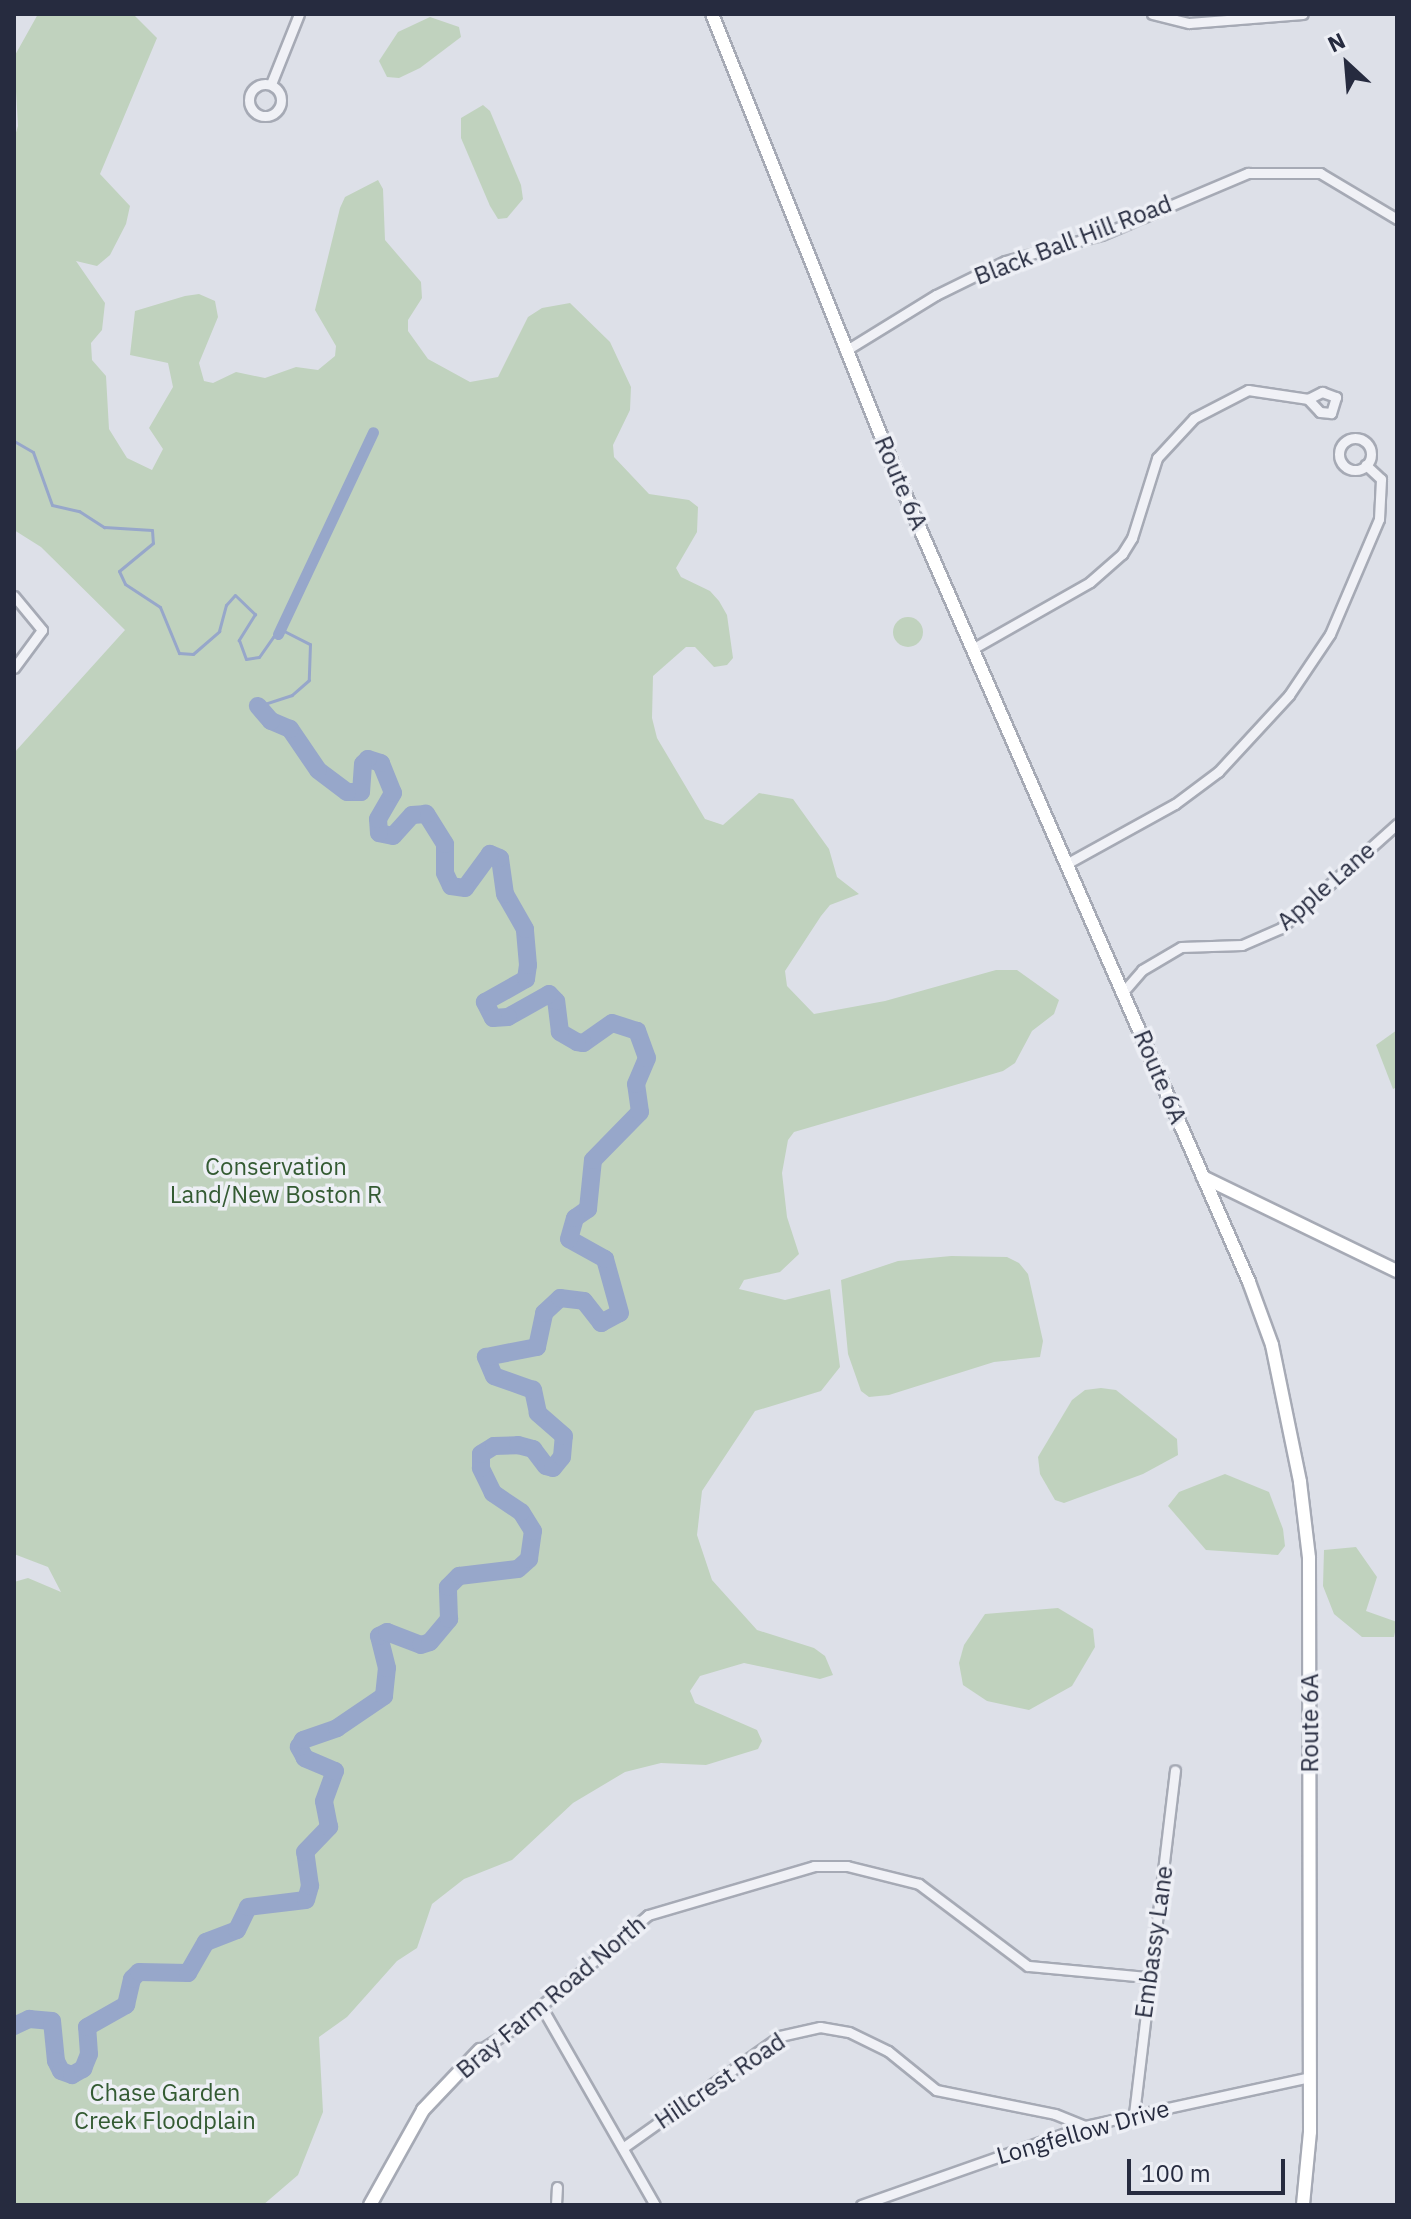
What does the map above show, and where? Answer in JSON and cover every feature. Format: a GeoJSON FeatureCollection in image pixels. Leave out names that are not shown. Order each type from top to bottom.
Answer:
{"type":"FeatureCollection","features":[{"type":"Feature","properties":{"kind":"main road","name":"Route 6A"},"geometry":{"type":"LineString","coordinates":[[712,14],[845,351],[1203,1177],[1272,1345],[1306,1528],[1310,2077],[1303,2205]]}},
{"type":"Feature","properties":{"kind":"main road"},"geometry":{"type":"LineString","coordinates":[[1203,1177],[1397,1271]]}},
{"type":"Feature","properties":{"kind":"main road","name":"Bray Farm Road North"},"geometry":{"type":"LineString","coordinates":[[370,2205],[423,2110],[480,2050]]}},
{"type":"Feature","properties":{"kind":"street"},"geometry":{"type":"LineString","coordinates":[[271,84],[299,14]]}},
{"type":"Feature","properties":{"kind":"street"},"geometry":{"type":"LineString","coordinates":[[1152,14],[1176,23],[1303,14]]}},
{"type":"Feature","properties":{"kind":"street","name":"Black Ball Hill Road"},"geometry":{"type":"LineString","coordinates":[[845,351],[927,300],[1005,261],[1101,235],[1248,173],[1320,173],[1397,219]]}},
{"type":"Feature","properties":{"kind":"street"},"geometry":{"type":"LineString","coordinates":[[974,648],[1081,588],[1122,554],[1132,538],[1152,468],[1194,418],[1248,390],[1308,399]]}},
{"type":"Feature","properties":{"kind":"street"},"geometry":{"type":"LineString","coordinates":[[1068,863],[1175,804],[1218,772],[1289,695],[1330,634],[1379,519],[1381,479],[1366,465]]}},
{"type":"Feature","properties":{"kind":"street"},"geometry":{"type":"LineString","coordinates":[[14,596],[40,623],[42,634],[14,668]]}},
{"type":"Feature","properties":{"kind":"street","name":"Apple Lane"},"geometry":{"type":"LineString","coordinates":[[1123,992],[1169,952],[1191,945],[1242,945],[1281,928],[1397,824]]}},
{"type":"Feature","properties":{"kind":"street","name":"Embassy Lane"},"geometry":{"type":"LineString","coordinates":[[1134,2114],[1147,1977],[1175,1770]]}},
{"type":"Feature","properties":{"kind":"street","name":"Bray Farm Road North"},"geometry":{"type":"LineString","coordinates":[[480,2050],[541,2006],[648,1915],[814,1866],[847,1866],[919,1884],[1028,1966],[1147,1977]]}},
{"type":"Feature","properties":{"kind":"street"},"geometry":{"type":"LineString","coordinates":[[541,2006],[655,2205]]}},
{"type":"Feature","properties":{"kind":"street","name":"Hillcrest Road"},"geometry":{"type":"LineString","coordinates":[[624,2147],[780,2036],[820,2027],[849,2032],[888,2051],[936,2090],[1055,2114],[1085,2126]]}},
{"type":"Feature","properties":{"kind":"street","name":"Longfellow Drive"},"geometry":{"type":"LineString","coordinates":[[861,2205],[1085,2126],[1310,2077]]}},
{"type":"Feature","properties":{"kind":"street"},"geometry":{"type":"LineString","coordinates":[[556,2205],[557,2187]]}},
{"type":"Feature","properties":{"kind":"green space"},"geometry":{"type":"Polygon","coordinates":[[[38,14],[133,14],[157,38],[100,174],[130,206],[126,224],[110,255],[97,266],[76,261],[105,303],[102,330],[91,343],[92,360],[106,376],[109,429],[127,458],[152,470],[163,449],[149,428],[173,387],[168,363],[130,355],[135,311],[199,294],[215,301],[218,317],[199,363],[204,381],[213,383],[236,372],[265,378],[296,367],[318,370],[335,356],[336,346],[315,310],[340,208],[345,197],[378,180],[383,189],[385,240],[421,282],[422,298],[408,320],[408,331],[428,359],[470,382],[498,377],[528,317],[542,308],[570,303],[610,342],[631,387],[630,410],[613,445],[614,457],[649,494],[689,500],[698,507],[697,532],[676,568],[681,577],[710,591],[719,601],[727,615],[733,658],[727,665],[714,667],[695,647],[686,647],[653,676],[652,718],[657,738],[705,819],[723,825],[759,793],[793,799],[829,849],[837,877],[859,894],[830,905],[821,916],[785,971],[787,986],[814,1014],[885,1001],[996,970],[1017,970],[1059,1000],[1054,1014],[1032,1031],[1015,1063],[1003,1071],[794,1132],[788,1140],[782,1173],[787,1217],[799,1254],[780,1272],[744,1280],[739,1289],[785,1300],[830,1289],[840,1367],[821,1391],[755,1411],[702,1491],[697,1535],[712,1580],[757,1630],[814,1648],[825,1656],[833,1675],[820,1679],[744,1663],[700,1676],[690,1691],[695,1703],[757,1730],[762,1741],[758,1749],[706,1765],[661,1763],[625,1772],[573,1803],[512,1860],[464,1879],[432,1904],[417,1948],[397,1961],[347,2017],[319,2037],[323,2112],[298,2175],[263,2205],[14,2205],[14,1582],[28,1578],[61,1592],[48,1567],[14,1554],[14,753],[125,630],[41,547],[14,530],[14,139],[18,126],[14,57],[38,14]]]}},
{"type":"Feature","properties":{"kind":"green space"},"geometry":{"type":"Polygon","coordinates":[[[430,17],[459,27],[461,37],[420,68],[399,78],[387,77],[379,61],[398,32],[430,17]]]}},
{"type":"Feature","properties":{"kind":"green space"},"geometry":{"type":"Polygon","coordinates":[[[483,105],[490,111],[521,185],[523,199],[507,218],[498,219],[490,206],[461,138],[461,118],[483,105]]]}},
{"type":"Feature","properties":{"kind":"green space"},"geometry":{"type":"Polygon","coordinates":[[[908,617],[919,621],[923,632],[919,643],[908,647],[897,643],[893,632],[897,621],[908,617]]]}},
{"type":"Feature","properties":{"kind":"green space"},"geometry":{"type":"Polygon","coordinates":[[[1397,1030],[1397,1087],[1393,1089],[1376,1045],[1397,1030]]]}},
{"type":"Feature","properties":{"kind":"green space"},"geometry":{"type":"Polygon","coordinates":[[[951,1256],[1007,1257],[1019,1263],[1028,1274],[1043,1341],[1040,1357],[994,1362],[889,1395],[869,1397],[861,1391],[848,1354],[841,1280],[898,1261],[951,1256]]]}},
{"type":"Feature","properties":{"kind":"green space"},"geometry":{"type":"Polygon","coordinates":[[[1085,1390],[1116,1390],[1177,1439],[1178,1455],[1143,1474],[1064,1503],[1055,1500],[1040,1474],[1038,1457],[1072,1400],[1085,1390]]]}},
{"type":"Feature","properties":{"kind":"green space"},"geometry":{"type":"Polygon","coordinates":[[[1225,1474],[1269,1492],[1283,1529],[1285,1546],[1278,1555],[1206,1550],[1168,1506],[1179,1492],[1225,1474]]]}},
{"type":"Feature","properties":{"kind":"green space"},"geometry":{"type":"Polygon","coordinates":[[[1356,1547],[1377,1577],[1366,1611],[1397,1622],[1394,1637],[1362,1637],[1334,1614],[1323,1586],[1324,1550],[1356,1547]]]}},
{"type":"Feature","properties":{"kind":"green space"},"geometry":{"type":"Polygon","coordinates":[[[1058,1608],[1093,1629],[1095,1647],[1072,1686],[1029,1710],[987,1701],[963,1685],[959,1663],[964,1645],[985,1614],[1058,1608]]]}},
{"type":"Feature","properties":{"kind":"waterway"},"geometry":{"type":"LineString","coordinates":[[278,634],[373,432]]}},
{"type":"Feature","properties":{"kind":"waterway"},"geometry":{"type":"LineString","coordinates":[[14,441],[33,452],[52,505],[79,511],[104,527],[152,530],[153,543],[119,571],[125,584],[160,607],[179,653],[193,654],[219,631],[226,605],[235,595],[255,614],[239,640],[246,659],[259,657],[273,637],[284,631],[310,644],[309,680],[292,695],[258,706]]}},
{"type":"Feature","properties":{"kind":"waterway"},"geometry":{"type":"LineString","coordinates":[[14,2026],[29,2019],[52,2021],[56,2061],[61,2071],[72,2075],[83,2069],[89,2054],[87,2027],[126,2005],[132,1979],[139,1972],[188,1973],[206,1942],[237,1930],[248,1907],[306,1900],[310,1886],[305,1852],[329,1827],[324,1801],[335,1771],[305,1758],[299,1747],[303,1740],[337,1728],[384,1696],[387,1668],[379,1636],[387,1632],[421,1645],[430,1642],[449,1619],[448,1587],[459,1576],[518,1569],[529,1559],[533,1531],[521,1512],[493,1493],[481,1468],[481,1454],[494,1446],[518,1445],[533,1449],[546,1466],[553,1468],[562,1457],[564,1436],[538,1413],[533,1390],[494,1376],[486,1357],[537,1347],[544,1313],[560,1298],[584,1301],[601,1323],[620,1313],[605,1259],[569,1239],[575,1218],[588,1209],[593,1160],[640,1112],[636,1084],[647,1058],[637,1031],[612,1023],[583,1043],[577,1042],[560,1032],[556,1001],[549,994],[508,1017],[493,1018],[485,1002],[526,979],[528,965],[525,929],[505,894],[500,858],[490,854],[465,888],[451,886],[445,873],[445,844],[426,814],[412,815],[393,836],[379,833],[378,819],[393,793],[381,763],[368,759],[363,764],[361,792],[347,792],[318,770],[290,729],[271,721],[258,706]]}},
{"type":"Feature","properties":{"kind":"park label","name":"Conservation Land/New Boston R"},"geometry":{"type":"Point","coordinates":[276,1181]}},
{"type":"Feature","properties":{"kind":"park label","name":"Chase Garden Creek Floodplain"},"geometry":{"type":"Point","coordinates":[165,2107]}}]}
